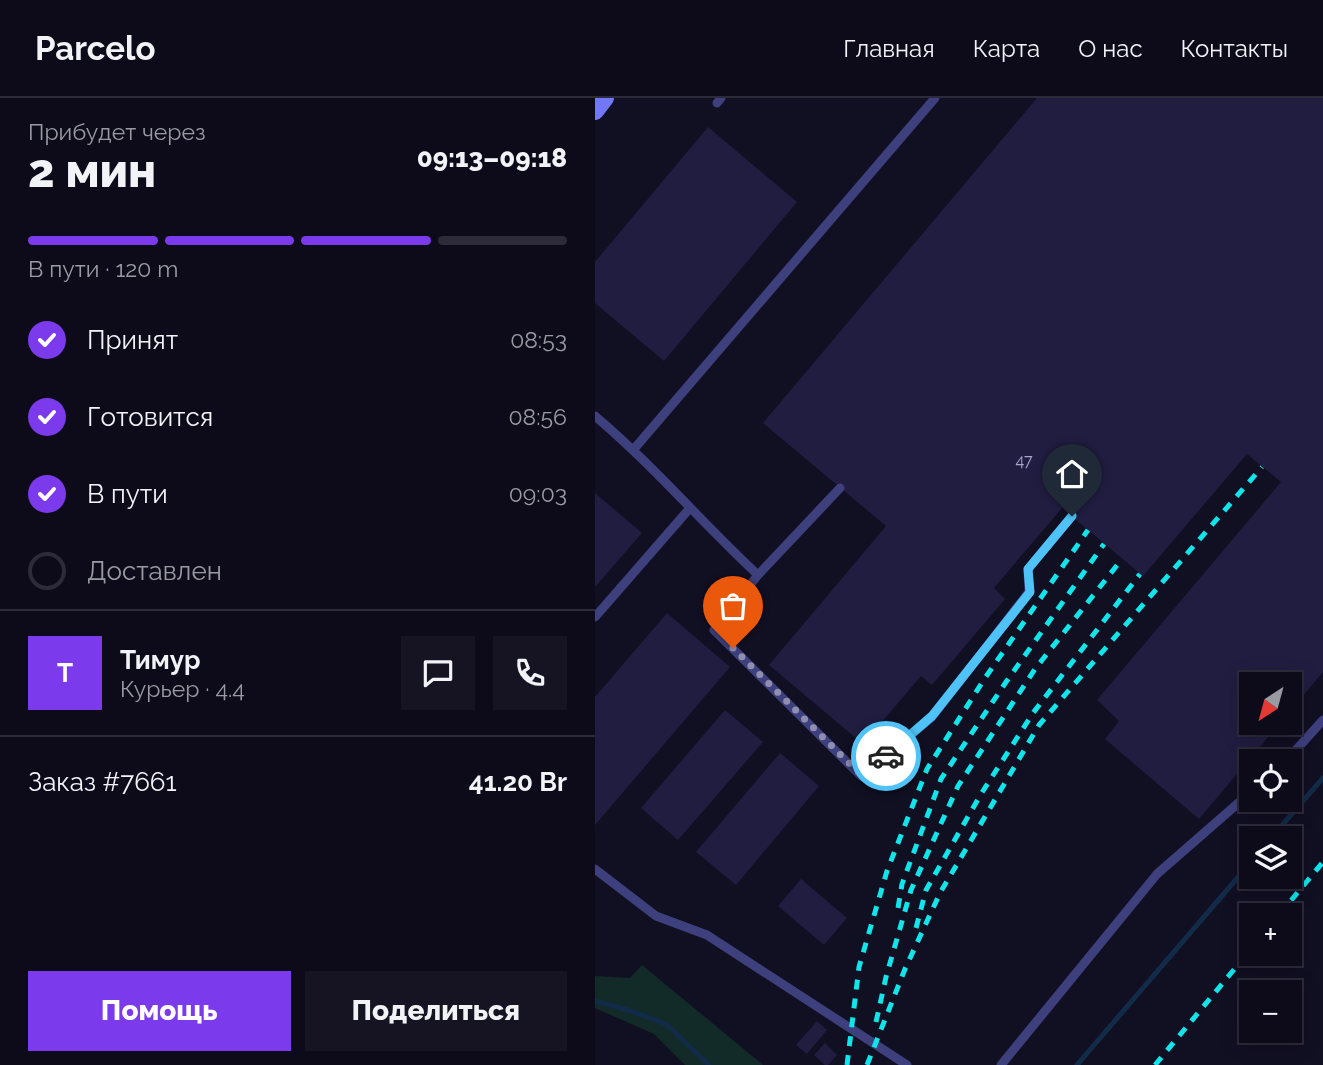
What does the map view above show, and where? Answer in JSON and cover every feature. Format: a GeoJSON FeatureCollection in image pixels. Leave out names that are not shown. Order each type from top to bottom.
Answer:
{"type":"FeatureCollection","features":[{"type":"Feature","properties":{"kind":"street"},"geometry":{"type":"LineString","coordinates":[[595,111],[605,98]]}},
{"type":"Feature","properties":{"kind":"lane"},"geometry":{"type":"LineString","coordinates":[[634,449],[935,98]]}},
{"type":"Feature","properties":{"kind":"lane"},"geometry":{"type":"LineString","coordinates":[[595,416],[634,449],[758,575]]}},
{"type":"Feature","properties":{"kind":"lane"},"geometry":{"type":"LineString","coordinates":[[839,488],[758,575],[714,629],[862,776],[932,716],[1030,592],[1028,569],[1072,516]]}},
{"type":"Feature","properties":{"kind":"lane"},"geometry":{"type":"LineString","coordinates":[[595,617],[690,508]]}},
{"type":"Feature","properties":{"kind":"lane"},"geometry":{"type":"LineString","coordinates":[[1297,749],[1323,720]]}},
{"type":"Feature","properties":{"kind":"lane"},"geometry":{"type":"LineString","coordinates":[[1001,1065],[1157,874],[1239,802]]}},
{"type":"Feature","properties":{"kind":"lane"},"geometry":{"type":"LineString","coordinates":[[595,869],[656,916],[706,935],[907,1065]]}},
{"type":"Feature","properties":{"kind":"green space"},"geometry":{"type":"Polygon","coordinates":[[[642,965],[763,1065],[685,1065],[654,1034],[595,1008],[595,976],[630,978],[642,965]]]}},
{"type":"Feature","properties":{"kind":"building"},"geometry":{"type":"Polygon","coordinates":[[[1037,98],[1323,98],[1323,672],[1302,697],[1302,672],[1239,672],[1239,735],[1270,735],[1258,749],[1239,749],[1239,772],[1199,819],[1105,739],[1119,721],[1097,700],[1281,482],[1247,454],[1143,576],[1062,508],[994,588],[1005,599],[932,685],[921,676],[863,744],[769,665],[886,526],[763,423],[1037,98]]]}},
{"type":"Feature","properties":{"kind":"building"},"geometry":{"type":"Polygon","coordinates":[[[708,127],[797,202],[664,361],[595,303],[595,262],[708,127]]]}},
{"type":"Feature","properties":{"kind":"building"},"geometry":{"type":"Polygon","coordinates":[[[595,493],[642,533],[595,587],[595,493]]]}},
{"type":"Feature","properties":{"kind":"building"},"geometry":{"type":"Polygon","coordinates":[[[667,613],[730,667],[595,825],[595,697],[667,613]]]}},
{"type":"Feature","properties":{"kind":"building"},"geometry":{"type":"Polygon","coordinates":[[[725,710],[763,742],[678,840],[641,808],[725,710]]]}},
{"type":"Feature","properties":{"kind":"building"},"geometry":{"type":"Polygon","coordinates":[[[780,753],[819,786],[736,885],[696,852],[780,753]]]}},
{"type":"Feature","properties":{"kind":"building"},"geometry":{"type":"Polygon","coordinates":[[[801,879],[847,918],[824,945],[778,906],[801,879]]]}},
{"type":"Feature","properties":{"kind":"building"},"geometry":{"type":"Polygon","coordinates":[[[817,1021],[827,1030],[807,1054],[796,1045],[817,1021]]]}},
{"type":"Feature","properties":{"kind":"building"},"geometry":{"type":"Polygon","coordinates":[[[825,1043],[837,1055],[828,1065],[814,1055],[825,1043]]]}},
{"type":"Feature","properties":{"kind":"waterway"},"geometry":{"type":"LineString","coordinates":[[1281,826],[1323,778]]}},
{"type":"Feature","properties":{"kind":"waterway"},"geometry":{"type":"LineString","coordinates":[[1077,1065],[1239,876]]}},
{"type":"Feature","properties":{"kind":"waterway"},"geometry":{"type":"LineString","coordinates":[[595,1001],[666,1024],[709,1065]]}},
{"type":"Feature","properties":{"kind":"railway"},"geometry":{"type":"LineString","coordinates":[[867,1065],[905,969],[940,893],[1039,725],[1262,467]]}},
{"type":"Feature","properties":{"kind":"railway"},"geometry":{"type":"LineString","coordinates":[[847,1065],[859,967],[887,871],[927,769],[985,678],[1088,530]]}},
{"type":"Feature","properties":{"kind":"railway"},"geometry":{"type":"LineString","coordinates":[[898,908],[902,884],[941,779],[1104,544]]}},
{"type":"Feature","properties":{"kind":"railway"},"geometry":{"type":"LineString","coordinates":[[876,1022],[911,890],[958,786],[1035,669],[1122,559]]}},
{"type":"Feature","properties":{"kind":"railway"},"geometry":{"type":"LineString","coordinates":[[916,928],[926,890],[981,794],[1033,713],[1140,574]]}},
{"type":"Feature","properties":{"kind":"railway"},"geometry":{"type":"LineString","coordinates":[[1289,903],[1323,862]]}},
{"type":"Feature","properties":{"kind":"railway"},"geometry":{"type":"LineString","coordinates":[[1155,1065],[1239,964]]}},
{"type":"Feature","properties":{"kind":"way so far"},"geometry":{"type":"LineString","coordinates":[[733,648],[862,776],[886,756]]}},
{"type":"Feature","properties":{"kind":"route"},"geometry":{"type":"LineString","coordinates":[[886,756],[932,716],[1030,592],[1028,569],[1072,516]]}}]}
